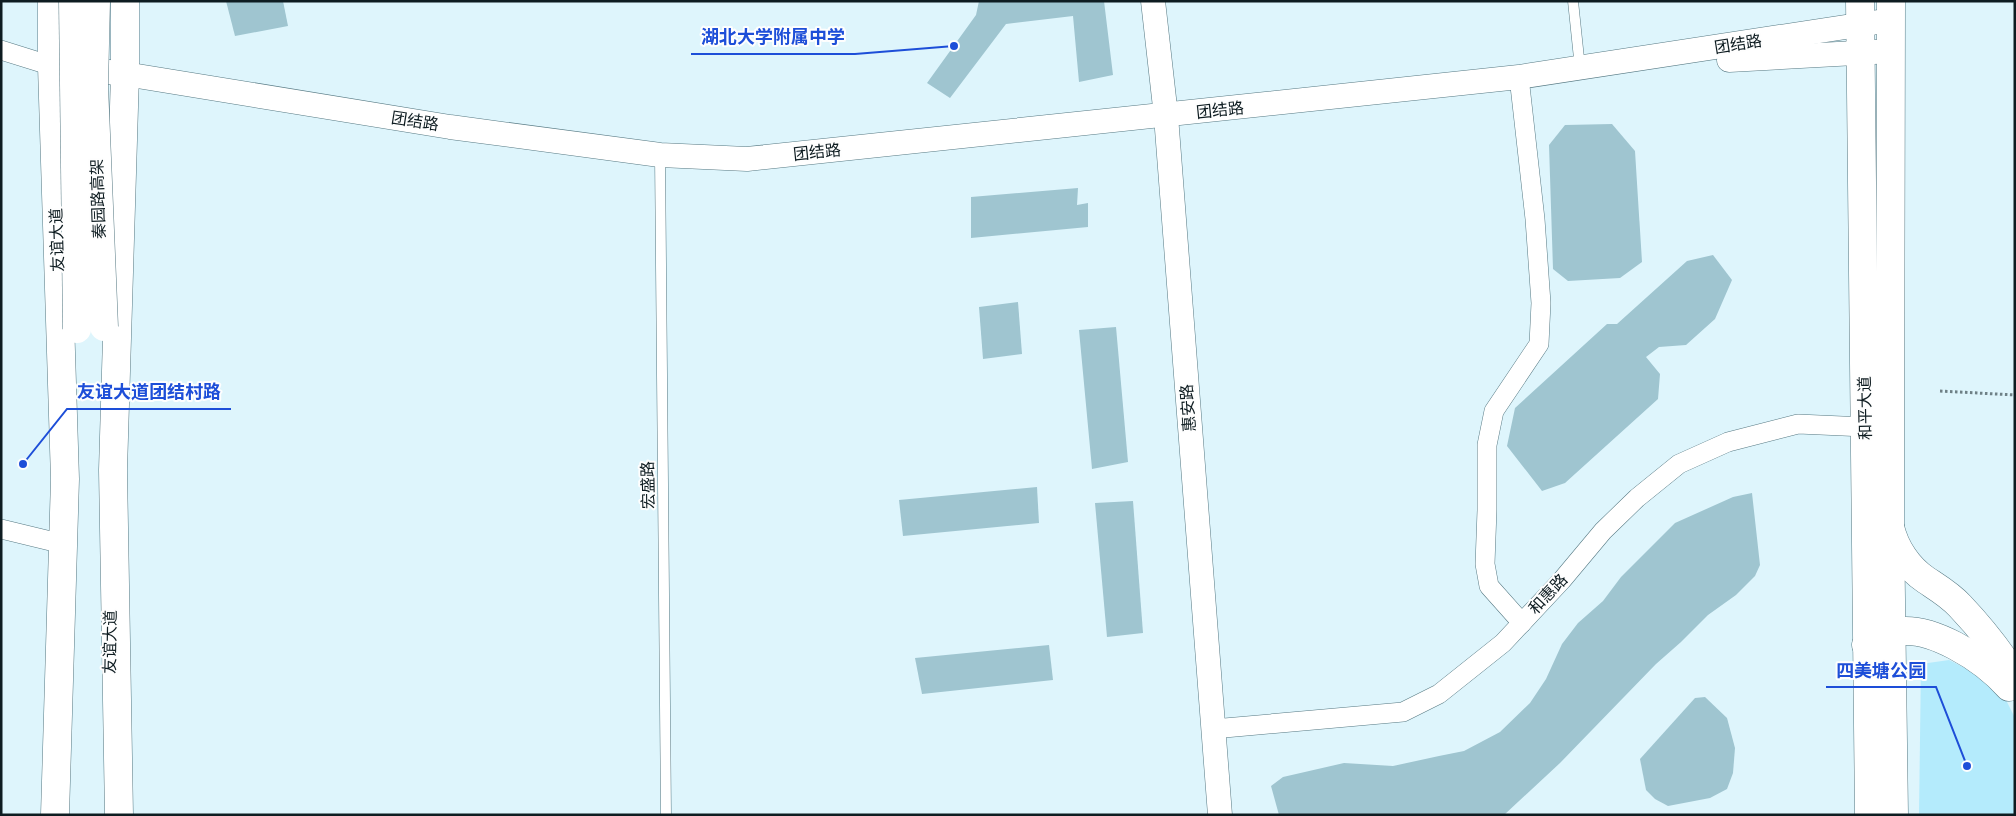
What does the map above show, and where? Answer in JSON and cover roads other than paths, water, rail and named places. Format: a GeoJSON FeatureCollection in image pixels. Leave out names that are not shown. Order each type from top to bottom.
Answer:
{"type":"FeatureCollection","features":[{"type":"Feature","properties":{"kind":"main road","name":"友谊大道"},"geometry":{"type":"LineString","coordinates":[[52,1],[52,66],[65,480],[72,815]]}},
{"type":"Feature","properties":{"kind":"main road","name":"秦园路高架"},"geometry":{"type":"LineString","coordinates":[[62,392],[77,329],[73,1]]}},
{"type":"Feature","properties":{"kind":"main road","name":"秦园路高架"},"geometry":{"type":"LineString","coordinates":[[96,1],[94,86],[104,327],[115,395]]}},
{"type":"Feature","properties":{"kind":"main road","name":"友谊大道"},"geometry":{"type":"LineString","coordinates":[[108,815],[113,470],[126,9]]}},
{"type":"Feature","properties":{"kind":"main road","name":"和平大道"},"geometry":{"type":"LineString","coordinates":[[1891,11],[1890,633],[1894,815]]}},
{"type":"Feature","properties":{"kind":"main road","name":"和平大道"},"geometry":{"type":"LineString","coordinates":[[1860,13],[1866,427],[1866,645],[1870,815]]}},
{"type":"Feature","properties":{"kind":"main road","name":"友谊大道"},"geometry":{"type":"LineString","coordinates":[[113,470],[118,815]]}},
{"type":"Feature","properties":{"kind":"main road","name":"友谊大道"},"geometry":{"type":"LineString","coordinates":[[55,815],[65,480]]}},
{"type":"Feature","properties":{"kind":"main road"},"geometry":{"type":"LineString","coordinates":[[1890,527],[1894,541],[1912,567],[1924,579],[1951,596],[1997,650],[2015,676]]}},
{"type":"Feature","properties":{"kind":"main road"},"geometry":{"type":"LineString","coordinates":[[1866,645],[1890,633],[1913,631],[1932,637],[1982,662],[1999,676],[2015,694]]}},
{"type":"Feature","properties":{"kind":"street","name":"惠安路"},"geometry":{"type":"LineString","coordinates":[[1153,1],[1166,116],[1220,815]]}},
{"type":"Feature","properties":{"kind":"street","name":"团结路"},"geometry":{"type":"LineString","coordinates":[[52,66],[125,74],[450,127],[660,155],[747,159],[1519,77],[1583,68],[1860,13],[1891,11]]}},
{"type":"Feature","properties":{"kind":"street"},"geometry":{"type":"LineString","coordinates":[[1,50],[52,66]]}},
{"type":"Feature","properties":{"kind":"street","name":"团结路"},"geometry":{"type":"LineString","coordinates":[[1583,68],[1892,51]]}},
{"type":"Feature","properties":{"kind":"street"},"geometry":{"type":"LineString","coordinates":[[1519,77],[1535,219],[1541,294],[1539,344],[1494,411],[1487,445],[1485,564],[1489,586],[1522,623]]}},
{"type":"Feature","properties":{"kind":"street","name":"和惠路"},"geometry":{"type":"LineString","coordinates":[[1213,729],[1403,712],[1439,694],[1503,643],[1610,524],[1636,498],[1679,464],[1728,442],[1798,424],[1866,427]]}},
{"type":"Feature","properties":{"kind":"street"},"geometry":{"type":"LineString","coordinates":[[1,529],[63,544]]}},
{"type":"Feature","properties":{"kind":"lane"},"geometry":{"type":"LineString","coordinates":[[1573,1],[1583,68]]}},
{"type":"Feature","properties":{"kind":"lane","name":"宏盛路"},"geometry":{"type":"LineString","coordinates":[[660,155],[666,815]]}},
{"type":"Feature","properties":{"kind":"place","name":"湖北大学附属中学"},"geometry":{"type":"Point","coordinates":[954,46]}},
{"type":"Feature","properties":{"kind":"place","name":"友谊大道团结村路"},"geometry":{"type":"Point","coordinates":[23,464]}},
{"type":"Feature","properties":{"kind":"place","name":"四美塘公园"},"geometry":{"type":"Point","coordinates":[1967,766]}}]}
